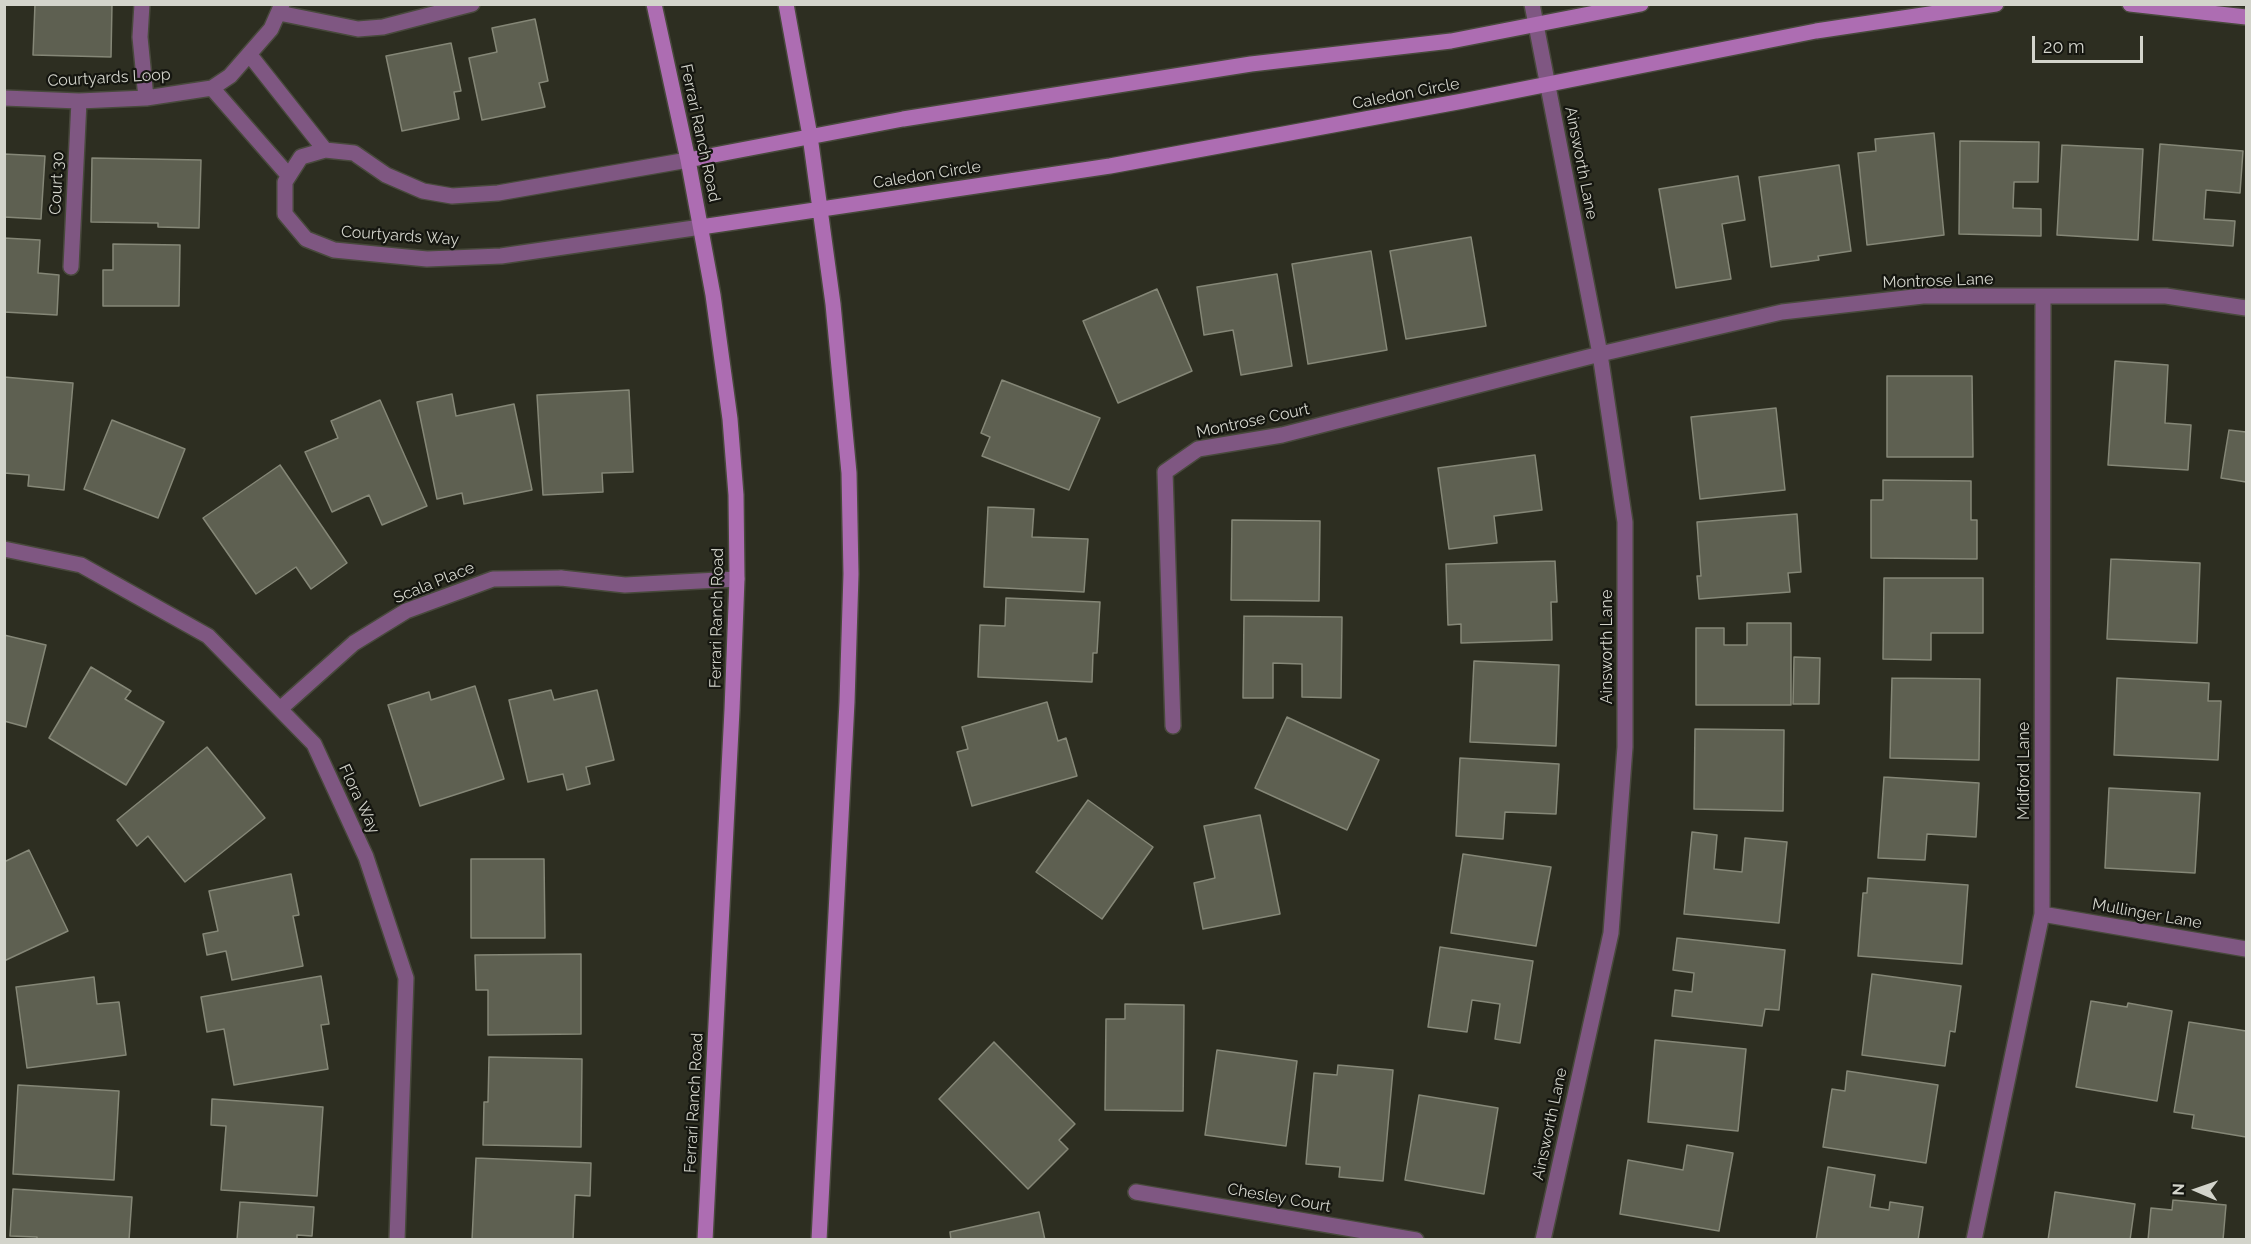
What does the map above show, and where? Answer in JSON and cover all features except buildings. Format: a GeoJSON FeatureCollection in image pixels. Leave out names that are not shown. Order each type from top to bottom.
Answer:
{"type":"FeatureCollection","features":[{"type":"Feature","properties":{"kind":"street"},"geometry":{"type":"LineString","coordinates":[[142,4],[141,36],[146,98]]}},
{"type":"Feature","properties":{"kind":"street"},"geometry":{"type":"LineString","coordinates":[[280,9],[358,29],[383,27],[472,4]]}},
{"type":"Feature","properties":{"kind":"street","name":"Ferrari Ranch Road"},"geometry":{"type":"LineString","coordinates":[[654,4],[701,227],[730,419],[736,495],[737,579],[705,1239]]}},
{"type":"Feature","properties":{"kind":"street"},"geometry":{"type":"LineString","coordinates":[[786,4],[810,136],[820,209],[849,473],[851,574],[847,702],[819,1239]]}},
{"type":"Feature","properties":{"kind":"street","name":"Ainsworth Lane"},"geometry":{"type":"LineString","coordinates":[[1533,4],[1600,354],[1625,522],[1625,747],[1611,933],[1543,1239]]}},
{"type":"Feature","properties":{"kind":"street"},"geometry":{"type":"LineString","coordinates":[[212,88],[289,176],[302,157],[325,150],[354,153],[386,175],[423,192],[452,196],[498,193],[903,119],[1251,64],[1451,41],[1641,4]]}},
{"type":"Feature","properties":{"kind":"street","name":"Caledon Circle"},"geometry":{"type":"LineString","coordinates":[[701,227],[1121,164],[1816,31],[1996,4]]}},
{"type":"Feature","properties":{"kind":"street"},"geometry":{"type":"LineString","coordinates":[[2130,4],[2247,17]]}},
{"type":"Feature","properties":{"kind":"street","name":"Courtyards Loop"},"geometry":{"type":"LineString","coordinates":[[4,98],[79,101],[146,98],[212,88],[230,76],[271,29],[280,9]]}},
{"type":"Feature","properties":{"kind":"street"},"geometry":{"type":"LineString","coordinates":[[249,54],[325,150]]}},
{"type":"Feature","properties":{"kind":"street","name":"Court 30"},"geometry":{"type":"LineString","coordinates":[[71,267],[79,101]]}},
{"type":"Feature","properties":{"kind":"street","name":"Courtyards Way"},"geometry":{"type":"LineString","coordinates":[[289,176],[285,182],[285,214],[306,239],[334,250],[383,256],[461,259],[501,256],[701,227]]}},
{"type":"Feature","properties":{"kind":"street","name":"Montrose Lane"},"geometry":{"type":"LineString","coordinates":[[1600,354],[1782,312],[1923,296],[2166,296],[2247,308]]}},
{"type":"Feature","properties":{"kind":"street","name":"Midford Lane"},"geometry":{"type":"LineString","coordinates":[[1974,1239],[2042,914],[2043,296]]}},
{"type":"Feature","properties":{"kind":"street","name":"Montrose Court"},"geometry":{"type":"LineString","coordinates":[[1173,726],[1165,472],[1198,449],[1282,435],[1600,354]]}},
{"type":"Feature","properties":{"kind":"street","name":"Flora Way"},"geometry":{"type":"LineString","coordinates":[[4,549],[81,565],[208,636],[314,744],[366,857],[406,978],[397,1239]]}},
{"type":"Feature","properties":{"kind":"street","name":"Scala Place"},"geometry":{"type":"LineString","coordinates":[[280,709],[354,643],[406,611],[493,579],[561,578],[625,585],[737,579]]}},
{"type":"Feature","properties":{"kind":"street","name":"Mullinger Lane"},"geometry":{"type":"LineString","coordinates":[[2042,914],[2247,949]]}},
{"type":"Feature","properties":{"kind":"street","name":"Chesley Court"},"geometry":{"type":"LineString","coordinates":[[1136,1192],[1416,1239]]}}]}
